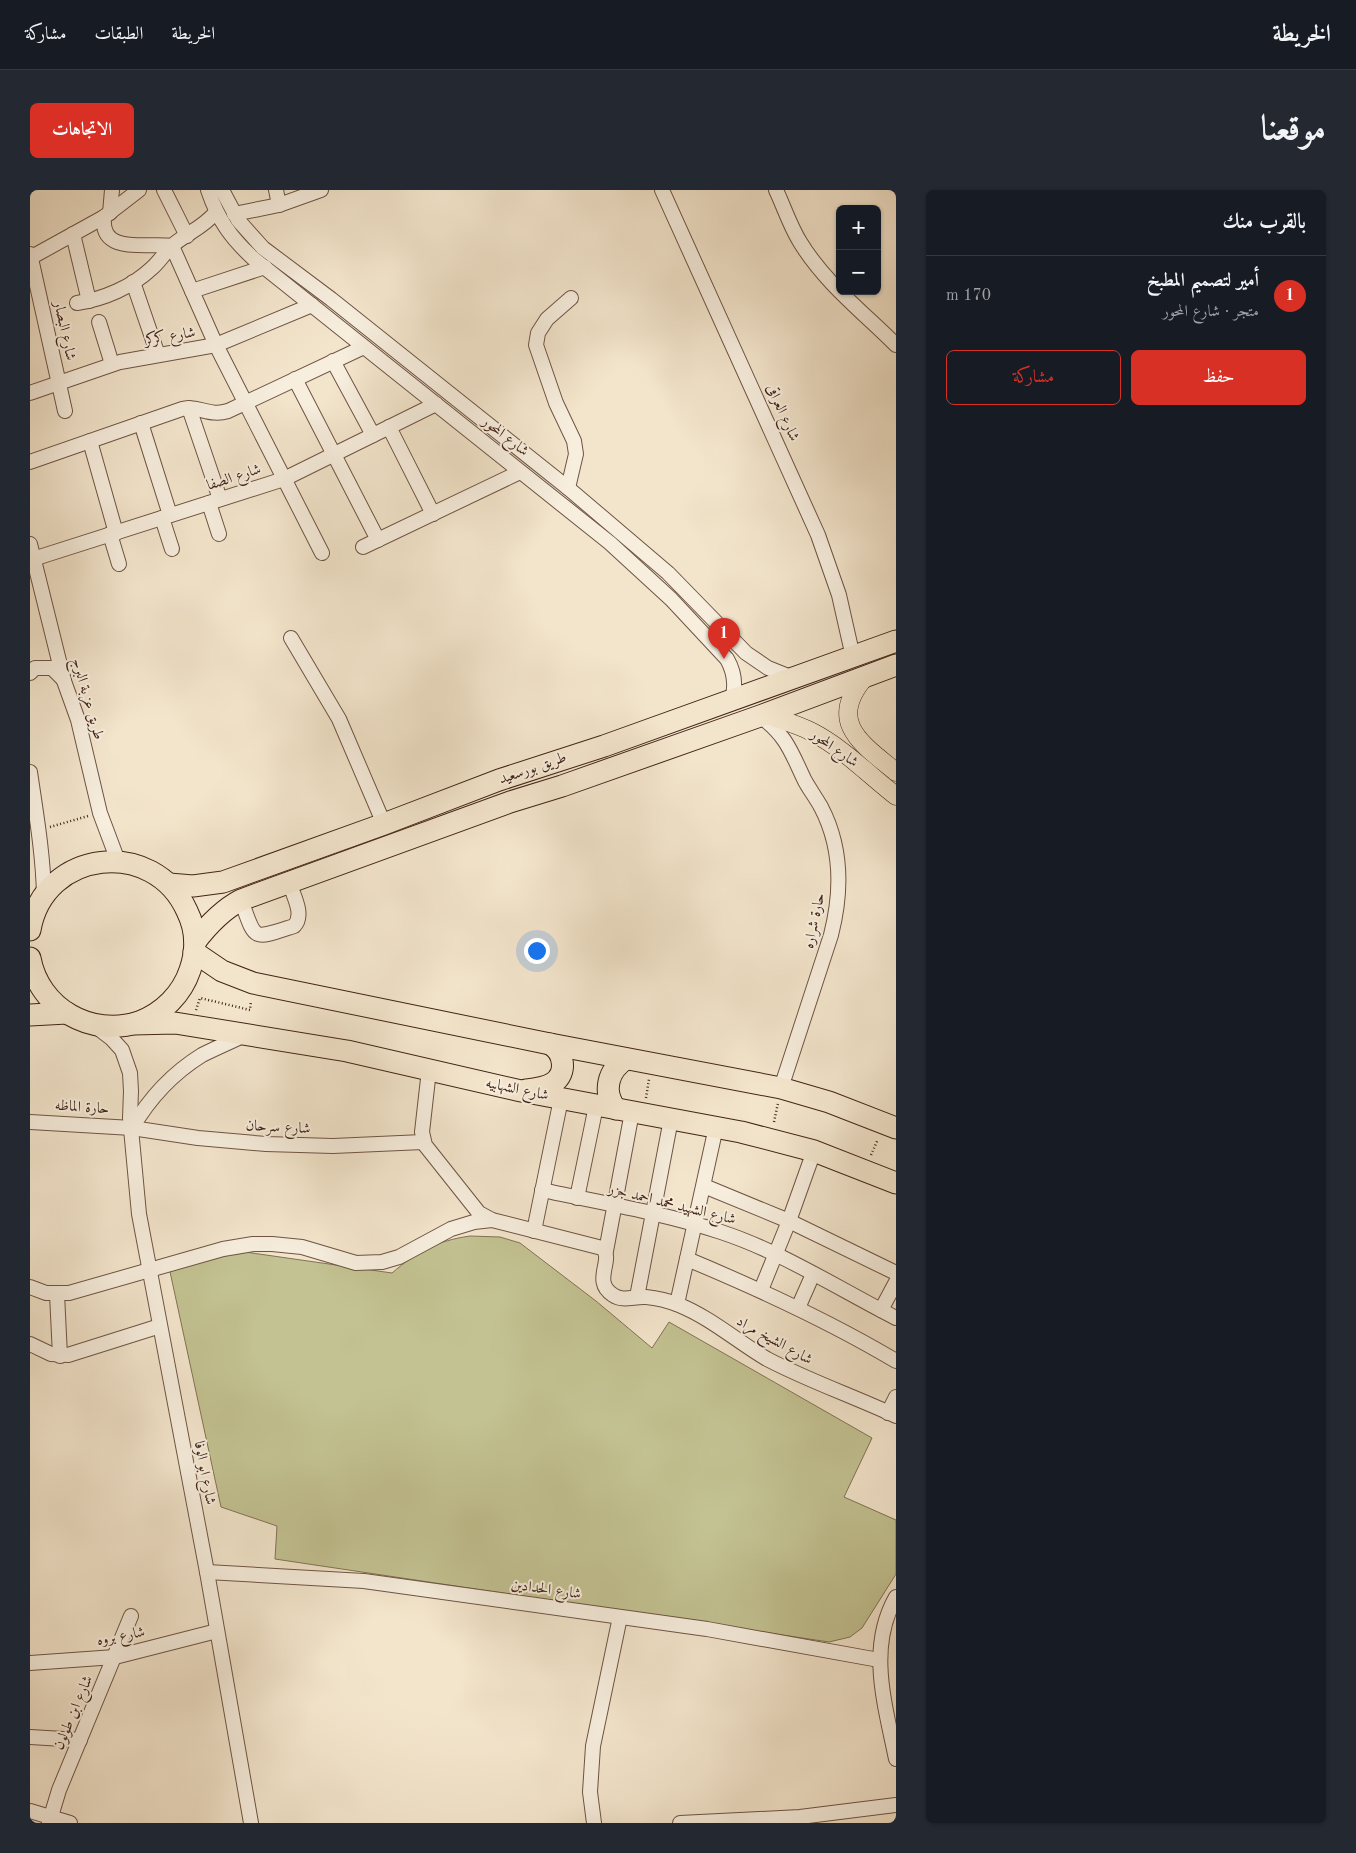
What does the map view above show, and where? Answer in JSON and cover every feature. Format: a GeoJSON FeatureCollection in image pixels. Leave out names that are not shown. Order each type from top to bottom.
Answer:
{"type":"FeatureCollection","features":[{"type":"Feature","properties":{"kind":"highway","name":"طريق بورسعيد"},"geometry":{"type":"LineString","coordinates":[[169,884],[193,886],[223,882],[499,780],[604,746],[896,641]]}},
{"type":"Feature","properties":{"kind":"highway","name":"طريق بورسعيد"},"geometry":{"type":"LineString","coordinates":[[195,947],[216,918],[230,906],[241,900],[510,802],[562,786],[762,715],[896,665]]}},
{"type":"Feature","properties":{"kind":"highway"},"geometry":{"type":"LineString","coordinates":[[552,762],[548,766],[549,778],[552,782],[562,786]]}},
{"type":"Feature","properties":{"kind":"highway"},"geometry":{"type":"LineString","coordinates":[[499,780],[505,781],[510,785],[512,797],[510,802]]}},
{"type":"Feature","properties":{"kind":"highway"},"geometry":{"type":"LineString","coordinates":[[30,930],[37,906],[61,878],[82,866],[106,861],[118,861],[145,868],[169,884],[178,894],[190,916],[195,947],[188,976],[175,997],[156,1014],[133,1024]]}},
{"type":"Feature","properties":{"kind":"highway"},"geometry":{"type":"LineString","coordinates":[[195,947],[222,971],[253,983],[550,1044],[781,1088],[829,1102],[890,1126]]}},
{"type":"Feature","properties":{"kind":"highway"},"geometry":{"type":"LineString","coordinates":[[30,958],[37,981],[55,1004],[67,1013],[94,1025]]}},
{"type":"Feature","properties":{"kind":"highway"},"geometry":{"type":"LineString","coordinates":[[30,1015],[67,1013]]}},
{"type":"Feature","properties":{"kind":"highway","name":"شارع الشهابيه"},"geometry":{"type":"LineString","coordinates":[[94,1025],[120,1026],[175,1023],[346,1051],[521,1091],[770,1138],[865,1170],[896,1183]]}},
{"type":"Feature","properties":{"kind":"highway"},"geometry":{"type":"LineString","coordinates":[[521,1091],[546,1086],[560,1076],[563,1064],[561,1056],[550,1044]]}},
{"type":"Feature","properties":{"kind":"highway"},"geometry":{"type":"LineString","coordinates":[[622,1110],[609,1097],[608,1084],[615,1067],[626,1059]]}},
{"type":"Feature","properties":{"kind":"main road","name":"شارع المحور"},"geometry":{"type":"LineString","coordinates":[[865,677],[856,687],[851,698],[848,711],[850,723],[855,735],[863,745],[896,772]]}},
{"type":"Feature","properties":{"kind":"main road","name":"شارع المحور"},"geometry":{"type":"LineString","coordinates":[[762,715],[793,724],[820,736],[896,796]]}},
{"type":"Feature","properties":{"kind":"street"},"geometry":{"type":"LineString","coordinates":[[112,190],[106,232],[112,239],[117,243],[129,245],[160,244],[172,246]]}},
{"type":"Feature","properties":{"kind":"street"},"geometry":{"type":"LineString","coordinates":[[30,256],[107,215],[139,190]]}},
{"type":"Feature","properties":{"kind":"street"},"geometry":{"type":"LineString","coordinates":[[164,190],[187,236]]}},
{"type":"Feature","properties":{"kind":"street","name":"شارع المحور"},"geometry":{"type":"LineString","coordinates":[[208,190],[216,212],[233,238],[265,267],[631,561],[701,629],[724,654],[730,664],[734,682],[732,700]]}},
{"type":"Feature","properties":{"kind":"street","name":"شارع المحور"},"geometry":{"type":"LineString","coordinates":[[222,190],[234,214],[247,232],[263,248],[331,299],[568,488],[668,573],[746,653],[768,668],[794,679]]}},
{"type":"Feature","properties":{"kind":"street"},"geometry":{"type":"LineString","coordinates":[[276,190],[279,204]]}},
{"type":"Feature","properties":{"kind":"street"},"geometry":{"type":"LineString","coordinates":[[234,214],[279,204],[322,190]]}},
{"type":"Feature","properties":{"kind":"street","name":"شارع العراقى"},"geometry":{"type":"LineString","coordinates":[[662,190],[821,543],[841,602],[853,657]]}},
{"type":"Feature","properties":{"kind":"street"},"geometry":{"type":"LineString","coordinates":[[776,190],[799,241],[814,262],[840,292],[896,346]]}},
{"type":"Feature","properties":{"kind":"street"},"geometry":{"type":"LineString","coordinates":[[73,234],[83,302],[115,292],[151,270],[172,246],[203,225],[216,212]]}},
{"type":"Feature","properties":{"kind":"street"},"geometry":{"type":"LineString","coordinates":[[172,246],[216,345],[322,553]]}},
{"type":"Feature","properties":{"kind":"street","name":"شارع البصار"},"geometry":{"type":"LineString","coordinates":[[30,256],[65,411]]}},
{"type":"Feature","properties":{"kind":"street"},"geometry":{"type":"LineString","coordinates":[[192,291],[265,267]]}},
{"type":"Feature","properties":{"kind":"street"},"geometry":{"type":"LineString","coordinates":[[133,282],[158,354]]}},
{"type":"Feature","properties":{"kind":"street"},"geometry":{"type":"LineString","coordinates":[[568,488],[576,454],[574,441],[556,403],[536,345],[538,333],[547,318],[571,298]]}},
{"type":"Feature","properties":{"kind":"street","name":"شارع كركر"},"geometry":{"type":"LineString","coordinates":[[30,393],[112,364],[158,354],[216,345],[312,304]]}},
{"type":"Feature","properties":{"kind":"street"},"geometry":{"type":"LineString","coordinates":[[99,322],[112,364]]}},
{"type":"Feature","properties":{"kind":"street"},"geometry":{"type":"LineString","coordinates":[[30,462],[189,408],[217,414],[228,411],[364,347]]}},
{"type":"Feature","properties":{"kind":"street"},"geometry":{"type":"LineString","coordinates":[[333,361],[372,435]]}},
{"type":"Feature","properties":{"kind":"street"},"geometry":{"type":"LineString","coordinates":[[295,379],[378,540]]}},
{"type":"Feature","properties":{"kind":"street","name":"شارع الصفا"},"geometry":{"type":"LineString","coordinates":[[33,559],[284,479],[436,404]]}},
{"type":"Feature","properties":{"kind":"street"},"geometry":{"type":"LineString","coordinates":[[189,408],[215,501],[219,534]]}},
{"type":"Feature","properties":{"kind":"street"},"geometry":{"type":"LineString","coordinates":[[141,423],[166,517],[172,549]]}},
{"type":"Feature","properties":{"kind":"street"},"geometry":{"type":"LineString","coordinates":[[389,427],[433,514]]}},
{"type":"Feature","properties":{"kind":"street"},"geometry":{"type":"LineString","coordinates":[[90,441],[119,564]]}},
{"type":"Feature","properties":{"kind":"street"},"geometry":{"type":"LineString","coordinates":[[364,547],[520,472]]}},
{"type":"Feature","properties":{"kind":"street","name":"طريق عزبة البرج"},"geometry":{"type":"LineString","coordinates":[[30,544],[64,681],[78,720],[100,813],[118,861]]}},
{"type":"Feature","properties":{"kind":"street"},"geometry":{"type":"LineString","coordinates":[[291,638],[339,719],[384,824]]}},
{"type":"Feature","properties":{"kind":"street"},"geometry":{"type":"LineString","coordinates":[[30,673],[35,668],[52,668],[64,681]]}},
{"type":"Feature","properties":{"kind":"street","name":"حارة شراره"},"geometry":{"type":"LineString","coordinates":[[762,715],[779,732],[788,745],[808,787],[821,807],[834,842],[839,879],[837,907],[831,935],[781,1088]]}},
{"type":"Feature","properties":{"kind":"street"},"geometry":{"type":"LineString","coordinates":[[30,772],[44,867],[37,906]]}},
{"type":"Feature","properties":{"kind":"street"},"geometry":{"type":"LineString","coordinates":[[241,900],[251,929],[259,936],[294,926],[297,923],[298,912],[289,882]]}},
{"type":"Feature","properties":{"kind":"street","name":"شارع ابو الوفا"},"geometry":{"type":"LineString","coordinates":[[94,1025],[118,1044],[127,1061],[131,1085],[130,1113],[137,1200],[207,1572],[251,1823]]}},
{"type":"Feature","properties":{"kind":"street"},"geometry":{"type":"LineString","coordinates":[[132,1128],[158,1092],[179,1071],[204,1055],[246,1034]]}},
{"type":"Feature","properties":{"kind":"street"},"geometry":{"type":"LineString","coordinates":[[429,1070],[422,1132],[424,1142],[429,1152],[476,1209],[492,1220],[602,1248],[606,1251]]}},
{"type":"Feature","properties":{"kind":"street"},"geometry":{"type":"LineString","coordinates":[[534,1231],[561,1099]]}},
{"type":"Feature","properties":{"kind":"street"},"geometry":{"type":"LineString","coordinates":[[577,1198],[622,1110]]}},
{"type":"Feature","properties":{"kind":"street","name":"شارع الشيخ مراد"},"geometry":{"type":"LineString","coordinates":[[622,1110],[615,1206],[602,1278],[610,1294],[620,1298],[658,1299],[677,1304],[786,1368],[892,1414]]}},
{"type":"Feature","properties":{"kind":"street"},"geometry":{"type":"LineString","coordinates":[[637,1297],[671,1119]]}},
{"type":"Feature","properties":{"kind":"street","name":"حارة الماظه"},"geometry":{"type":"LineString","coordinates":[[30,1122],[132,1128]]}},
{"type":"Feature","properties":{"kind":"street"},"geometry":{"type":"LineString","coordinates":[[677,1304],[716,1127]]}},
{"type":"Feature","properties":{"kind":"street","name":"شارع سرحان"},"geometry":{"type":"LineString","coordinates":[[132,1128],[213,1140],[288,1146],[356,1146],[424,1142]]}},
{"type":"Feature","properties":{"kind":"street"},"geometry":{"type":"LineString","coordinates":[[761,1290],[814,1152]]}},
{"type":"Feature","properties":{"kind":"street"},"geometry":{"type":"LineString","coordinates":[[704,1186],[789,1221],[896,1273]]}},
{"type":"Feature","properties":{"kind":"street","name":"شارع الشهيد محمد احمد جزر"},"geometry":{"type":"LineString","coordinates":[[542,1190],[695,1224],[735,1237],[813,1274],[896,1318]]}},
{"type":"Feature","properties":{"kind":"street"},"geometry":{"type":"LineString","coordinates":[[30,1287],[40,1292],[57,1294],[75,1292],[223,1249],[262,1244],[302,1247],[347,1262],[374,1264],[399,1257],[456,1227],[492,1220]]}},
{"type":"Feature","properties":{"kind":"street"},"geometry":{"type":"LineString","coordinates":[[687,1259],[761,1290],[862,1340],[896,1360]]}},
{"type":"Feature","properties":{"kind":"street"},"geometry":{"type":"LineString","coordinates":[[798,1308],[813,1274]]}},
{"type":"Feature","properties":{"kind":"street"},"geometry":{"type":"LineString","coordinates":[[881,1310],[896,1282]]}},
{"type":"Feature","properties":{"kind":"street"},"geometry":{"type":"LineString","coordinates":[[57,1294],[60,1356]]}},
{"type":"Feature","properties":{"kind":"street"},"geometry":{"type":"LineString","coordinates":[[30,1344],[60,1356],[72,1355],[160,1326]]}},
{"type":"Feature","properties":{"kind":"street"},"geometry":{"type":"LineString","coordinates":[[892,1414],[896,1398]]}},
{"type":"Feature","properties":{"kind":"street","name":"شارع الحدادين"},"geometry":{"type":"LineString","coordinates":[[207,1572],[364,1581],[706,1629],[879,1660]]}},
{"type":"Feature","properties":{"kind":"street"},"geometry":{"type":"LineString","coordinates":[[896,1597],[884,1625],[879,1660],[881,1686],[896,1759]]}},
{"type":"Feature","properties":{"kind":"street","name":"شارع ابن طولون"},"geometry":{"type":"LineString","coordinates":[[50,1819],[131,1616]]}},
{"type":"Feature","properties":{"kind":"street"},"geometry":{"type":"LineString","coordinates":[[594,1823],[590,1792],[593,1746],[620,1617]]}},
{"type":"Feature","properties":{"kind":"street","name":"شارع بروه"},"geometry":{"type":"LineString","coordinates":[[30,1663],[115,1657],[217,1631]]}},
{"type":"Feature","properties":{"kind":"street"},"geometry":{"type":"LineString","coordinates":[[30,1737],[80,1740]]}},
{"type":"Feature","properties":{"kind":"street"},"geometry":{"type":"LineString","coordinates":[[687,1823],[850,1817],[896,1805]]}},
{"type":"Feature","properties":{"kind":"street"},"geometry":{"type":"LineString","coordinates":[[30,1811],[50,1819],[70,1823]]}},
{"type":"Feature","properties":{"kind":"path"},"geometry":{"type":"LineString","coordinates":[[39,830],[100,813]]}},
{"type":"Feature","properties":{"kind":"path"},"geometry":{"type":"LineString","coordinates":[[190,1025],[200,998],[250,1010],[253,983]]}},
{"type":"Feature","properties":{"kind":"path"},"geometry":{"type":"LineString","coordinates":[[622,1110],[652,1064]]}},
{"type":"Feature","properties":{"kind":"path"},"geometry":{"type":"LineString","coordinates":[[770,1138],[781,1088]]}},
{"type":"Feature","properties":{"kind":"path"},"geometry":{"type":"LineString","coordinates":[[865,1170],[890,1126]]}},
{"type":"Feature","properties":{"kind":"shaded area"},"geometry":{"type":"Polygon","coordinates":[[[470,1236],[500,1237],[520,1243],[596,1301],[652,1348],[669,1322],[872,1438],[844,1497],[896,1520],[896,1574],[862,1628],[850,1637],[829,1642],[275,1559],[277,1526],[221,1507],[169,1267],[238,1251],[392,1273],[428,1248],[447,1241],[470,1236]]]}},
{"type":"Feature","properties":{"kind":"place","name":"أمير لتصميم المطبخ"},"geometry":{"type":"Point","coordinates":[724,659]}}]}
